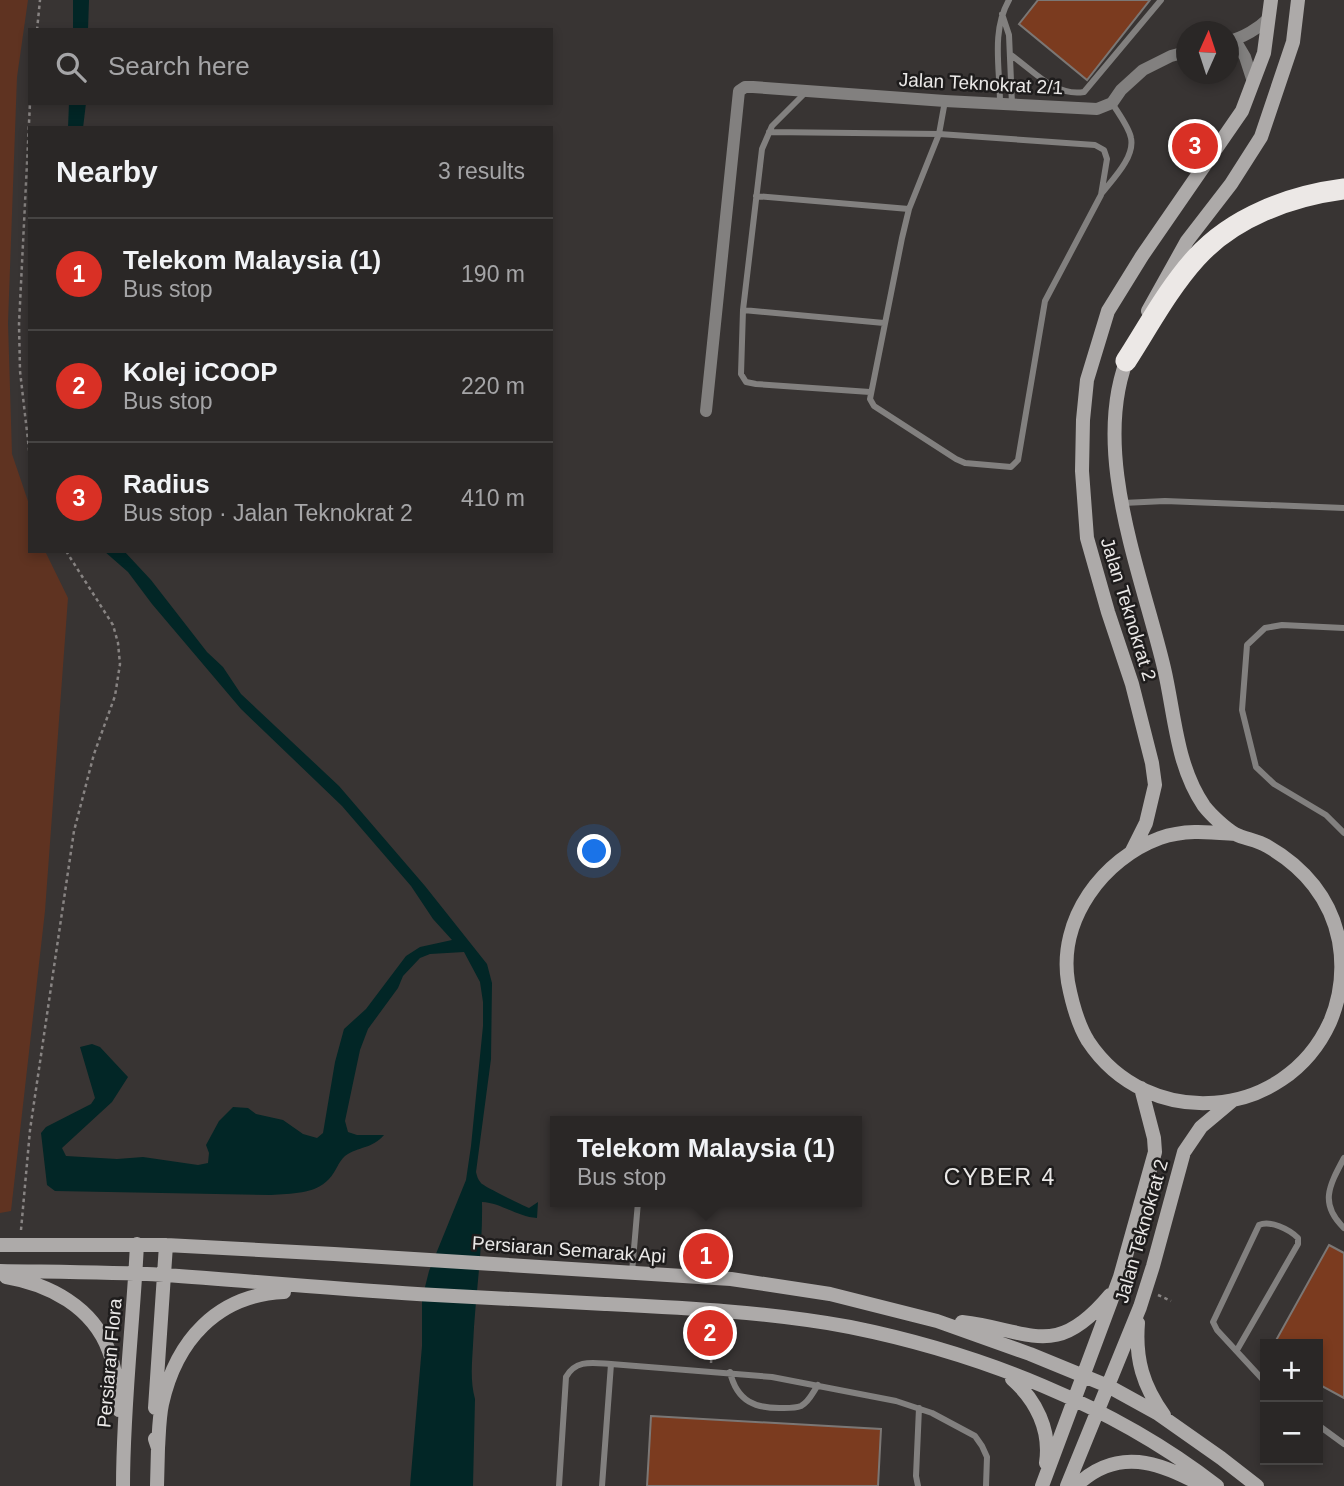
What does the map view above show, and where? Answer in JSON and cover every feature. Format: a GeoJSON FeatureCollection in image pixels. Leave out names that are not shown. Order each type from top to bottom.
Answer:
{"type":"FeatureCollection","features":[{"type":"Feature","properties":{"kind":"highway"},"geometry":{"type":"LineString","coordinates":[[1126,361],[1195,259],[1219,236],[1286,201],[1344,189]]}},
{"type":"Feature","properties":{"kind":"main road","name":"Jalan Teknokrat 2"},"geometry":{"type":"LineString","coordinates":[[1132,851],[1146,823],[1155,785],[1132,684],[1087,538],[1082,471],[1087,380],[1108,311],[1142,256],[1242,111],[1264,53],[1271,0]]}},
{"type":"Feature","properties":{"kind":"main road","name":"Jalan Teknokrat 2"},"geometry":{"type":"LineString","coordinates":[[1235,834],[1206,809],[1188,775],[1178,743],[1164,670],[1121,504],[1115,449],[1115,419],[1126,361],[1154,297],[1187,241],[1231,184],[1261,137],[1293,43],[1297,0]]}},
{"type":"Feature","properties":{"kind":"main road"},"geometry":{"type":"LineString","coordinates":[[1195,830],[1235,834],[1263,843],[1295,864],[1325,901],[1340,931],[1340,1007],[1307,1059],[1260,1092],[1232,1101],[1196,1104],[1164,1098],[1141,1088],[1111,1068],[1088,1040],[1073,1007],[1067,972],[1070,936],[1083,903],[1104,873],[1132,851],[1162,837],[1195,830]]}},
{"type":"Feature","properties":{"kind":"main road","name":"Jalan Teknokrat 2"},"geometry":{"type":"LineString","coordinates":[[1042,1485],[1116,1288],[1155,1152],[1141,1088]]}},
{"type":"Feature","properties":{"kind":"main road","name":"Jalan Teknokrat 2"},"geometry":{"type":"LineString","coordinates":[[1067,1486],[1142,1301],[1184,1153],[1201,1127],[1232,1101]]}},
{"type":"Feature","properties":{"kind":"main road","name":"Persiaran Flora"},"geometry":{"type":"LineString","coordinates":[[123,1486],[122,1436],[136,1244]]}},
{"type":"Feature","properties":{"kind":"main road","name":"Persiaran Semarak Api"},"geometry":{"type":"LineString","coordinates":[[0,1245],[166,1245],[632,1272],[782,1285],[830,1294],[925,1318],[988,1338],[1108,1385],[1170,1422],[1257,1486]]}},
{"type":"Feature","properties":{"kind":"main road"},"geometry":{"type":"LineString","coordinates":[[158,1448],[153,1428],[166,1245]]}},
{"type":"Feature","properties":{"kind":"main road"},"geometry":{"type":"LineString","coordinates":[[0,1273],[165,1275],[342,1289],[715,1311],[850,1327],[942,1351],[1004,1371],[1074,1400],[1145,1436],[1217,1486]]}},
{"type":"Feature","properties":{"kind":"main road"},"geometry":{"type":"LineString","coordinates":[[0,1273],[40,1285],[59,1294],[74,1304],[100,1333],[115,1374],[122,1436]]}},
{"type":"Feature","properties":{"kind":"main road"},"geometry":{"type":"LineString","coordinates":[[925,1318],[987,1326],[1026,1336],[1062,1335],[1081,1324],[1116,1288]]}},
{"type":"Feature","properties":{"kind":"main road"},"geometry":{"type":"LineString","coordinates":[[157,1486],[162,1407],[175,1365],[196,1332],[234,1303],[253,1297],[271,1293],[342,1289]]}},
{"type":"Feature","properties":{"kind":"main road"},"geometry":{"type":"LineString","coordinates":[[1142,1301],[1137,1335],[1140,1373],[1156,1404],[1170,1422]]}},
{"type":"Feature","properties":{"kind":"main road"},"geometry":{"type":"LineString","coordinates":[[1004,1371],[1026,1392],[1040,1418],[1048,1449],[1042,1485]]}},
{"type":"Feature","properties":{"kind":"main road"},"geometry":{"type":"LineString","coordinates":[[1076,1486],[1084,1478],[1108,1467],[1145,1461],[1176,1471],[1203,1486]]}},
{"type":"Feature","properties":{"kind":"street"},"geometry":{"type":"LineString","coordinates":[[1239,36],[1269,18]]}},
{"type":"Feature","properties":{"kind":"street"},"geometry":{"type":"LineString","coordinates":[[1239,49],[1245,57],[1253,82]]}},
{"type":"Feature","properties":{"kind":"street"},"geometry":{"type":"LineString","coordinates":[[1112,103],[1121,90],[1143,70],[1176,55]]}},
{"type":"Feature","properties":{"kind":"street","name":"Jalan Teknokrat 2/1"},"geometry":{"type":"LineString","coordinates":[[706,411],[739,91],[745,87],[753,87],[1097,109],[1112,103]]}},
{"type":"Feature","properties":{"kind":"lane"},"geometry":{"type":"LineString","coordinates":[[1006,103],[997,34],[1002,12],[1009,0]]}},
{"type":"Feature","properties":{"kind":"lane"},"geometry":{"type":"LineString","coordinates":[[1011,55],[1053,88],[1073,94],[1084,92],[1161,0]]}},
{"type":"Feature","properties":{"kind":"lane"},"geometry":{"type":"LineString","coordinates":[[1002,12],[1009,35],[1011,55],[1006,103]]}},
{"type":"Feature","properties":{"kind":"lane"},"geometry":{"type":"LineString","coordinates":[[806,92],[780,116],[762,149],[743,310],[741,374],[746,382],[870,391]]}},
{"type":"Feature","properties":{"kind":"lane"},"geometry":{"type":"LineString","coordinates":[[945,101],[939,134],[909,209],[870,400],[874,406],[956,459],[965,463],[1015,466],[1045,300],[1101,195],[1120,170],[1130,150],[1131,138],[1112,103]]}},
{"type":"Feature","properties":{"kind":"lane"},"geometry":{"type":"LineString","coordinates":[[769,132],[939,134],[1099,147],[1104,150],[1107,159],[1101,195]]}},
{"type":"Feature","properties":{"kind":"lane"},"geometry":{"type":"LineString","coordinates":[[756,196],[909,209]]}},
{"type":"Feature","properties":{"kind":"lane"},"geometry":{"type":"LineString","coordinates":[[743,310],[884,323]]}},
{"type":"Feature","properties":{"kind":"lane"},"geometry":{"type":"LineString","coordinates":[[1121,504],[1165,501],[1344,508]]}},
{"type":"Feature","properties":{"kind":"lane"},"geometry":{"type":"LineString","coordinates":[[1344,628],[1282,625],[1265,628],[1247,645],[1242,710],[1256,767],[1274,784],[1326,815],[1344,833]]}},
{"type":"Feature","properties":{"kind":"lane"},"geometry":{"type":"LineString","coordinates":[[1344,1158],[1328,1195],[1332,1216],[1344,1228]]}},
{"type":"Feature","properties":{"kind":"lane"},"geometry":{"type":"LineString","coordinates":[[632,1272],[638,1207]]}},
{"type":"Feature","properties":{"kind":"lane"},"geometry":{"type":"LineString","coordinates":[[1237,1350],[1297,1244],[1298,1238],[1294,1234],[1269,1223],[1259,1225],[1213,1322],[1217,1330],[1260,1376]]}},
{"type":"Feature","properties":{"kind":"lane"},"geometry":{"type":"LineString","coordinates":[[559,1486],[566,1377],[573,1367],[579,1364],[730,1372],[818,1385],[896,1401],[958,1425],[975,1436],[986,1457],[986,1486]]}},
{"type":"Feature","properties":{"kind":"lane"},"geometry":{"type":"LineString","coordinates":[[602,1486],[611,1364]]}},
{"type":"Feature","properties":{"kind":"lane"},"geometry":{"type":"LineString","coordinates":[[730,1372],[733,1386],[742,1397],[768,1408],[798,1407],[808,1400],[818,1385]]}},
{"type":"Feature","properties":{"kind":"lane"},"geometry":{"type":"LineString","coordinates":[[918,1486],[916,1476],[919,1408]]}},
{"type":"Feature","properties":{"kind":"lane"},"geometry":{"type":"LineString","coordinates":[[1323,1429],[1344,1444]]}},
{"type":"Feature","properties":{"kind":"path"},"geometry":{"type":"LineString","coordinates":[[37,28],[40,0]]}},
{"type":"Feature","properties":{"kind":"path"},"geometry":{"type":"LineString","coordinates":[[29,126],[30,105]]}},
{"type":"Feature","properties":{"kind":"path"},"geometry":{"type":"LineString","coordinates":[[28,143],[19,324],[20,371],[28,441]]}},
{"type":"Feature","properties":{"kind":"path"},"geometry":{"type":"LineString","coordinates":[[20,1244],[30,1130],[74,831],[94,754],[115,696],[120,664],[113,625],[67,553]]}},
{"type":"Feature","properties":{"kind":"path"},"geometry":{"type":"LineString","coordinates":[[710,1371],[715,1311]]}},
{"type":"Feature","properties":{"kind":"shaded area"},"geometry":{"type":"Polygon","coordinates":[[[0,0],[28,0],[17,77],[8,323],[12,454],[28,501],[28,553],[46,553],[68,598],[45,911],[11,1211],[0,1213],[0,0]]]}},
{"type":"Feature","properties":{"kind":"water"},"geometry":{"type":"Polygon","coordinates":[[[73,0],[89,0],[88,28],[73,28],[73,0]]]}},
{"type":"Feature","properties":{"kind":"water"},"geometry":{"type":"Polygon","coordinates":[[[69,105],[86,105],[83,126],[68,126],[69,105]]]}},
{"type":"Feature","properties":{"kind":"water"},"geometry":{"type":"Polygon","coordinates":[[[106,553],[126,553],[151,580],[207,652],[223,667],[241,694],[339,786],[425,886],[487,964],[492,983],[491,1059],[476,1172],[483,1185],[520,1204],[529,1208],[538,1202],[537,1218],[482,1202],[472,1365],[475,1399],[473,1486],[410,1486],[422,1346],[422,1299],[429,1271],[466,1180],[471,1146],[483,1002],[480,982],[464,952],[430,954],[420,958],[403,976],[398,988],[368,1029],[360,1050],[345,1121],[348,1132],[357,1135],[384,1135],[375,1143],[345,1156],[329,1179],[316,1188],[271,1195],[55,1191],[47,1185],[41,1133],[46,1127],[91,1104],[95,1098],[80,1047],[92,1044],[100,1047],[128,1077],[112,1102],[62,1148],[66,1156],[117,1159],[143,1157],[198,1165],[208,1163],[206,1145],[219,1121],[233,1107],[248,1108],[256,1114],[283,1120],[303,1134],[317,1138],[323,1133],[335,1062],[344,1029],[366,1009],[406,956],[420,947],[452,940],[433,919],[411,886],[342,806],[241,709],[128,572],[106,553]]]}},
{"type":"Feature","properties":{"kind":"building"},"geometry":{"type":"Polygon","coordinates":[[[1038,0],[1150,0],[1087,80],[1019,24],[1038,0]]]}},
{"type":"Feature","properties":{"kind":"building"},"geometry":{"type":"Polygon","coordinates":[[[1329,1245],[1344,1253],[1344,1398],[1323,1387],[1323,1339],[1277,1339],[1329,1245]]]}},
{"type":"Feature","properties":{"kind":"building"},"geometry":{"type":"Polygon","coordinates":[[[651,1416],[881,1429],[878,1486],[647,1486],[651,1416]]]}},
{"type":"Feature","properties":{"kind":"place","name":"Radius"},"geometry":{"type":"Point","coordinates":[1195,146]}},
{"type":"Feature","properties":{"kind":"place","name":"Telekom Malaysia (1)"},"geometry":{"type":"Point","coordinates":[706,1256]}},
{"type":"Feature","properties":{"kind":"place","name":"Kolej iCOOP"},"geometry":{"type":"Point","coordinates":[710,1333]}},
{"type":"Feature","properties":{"kind":"district","name":"CYBER 4"},"geometry":{"type":"Point","coordinates":[1000,1177]}}]}
